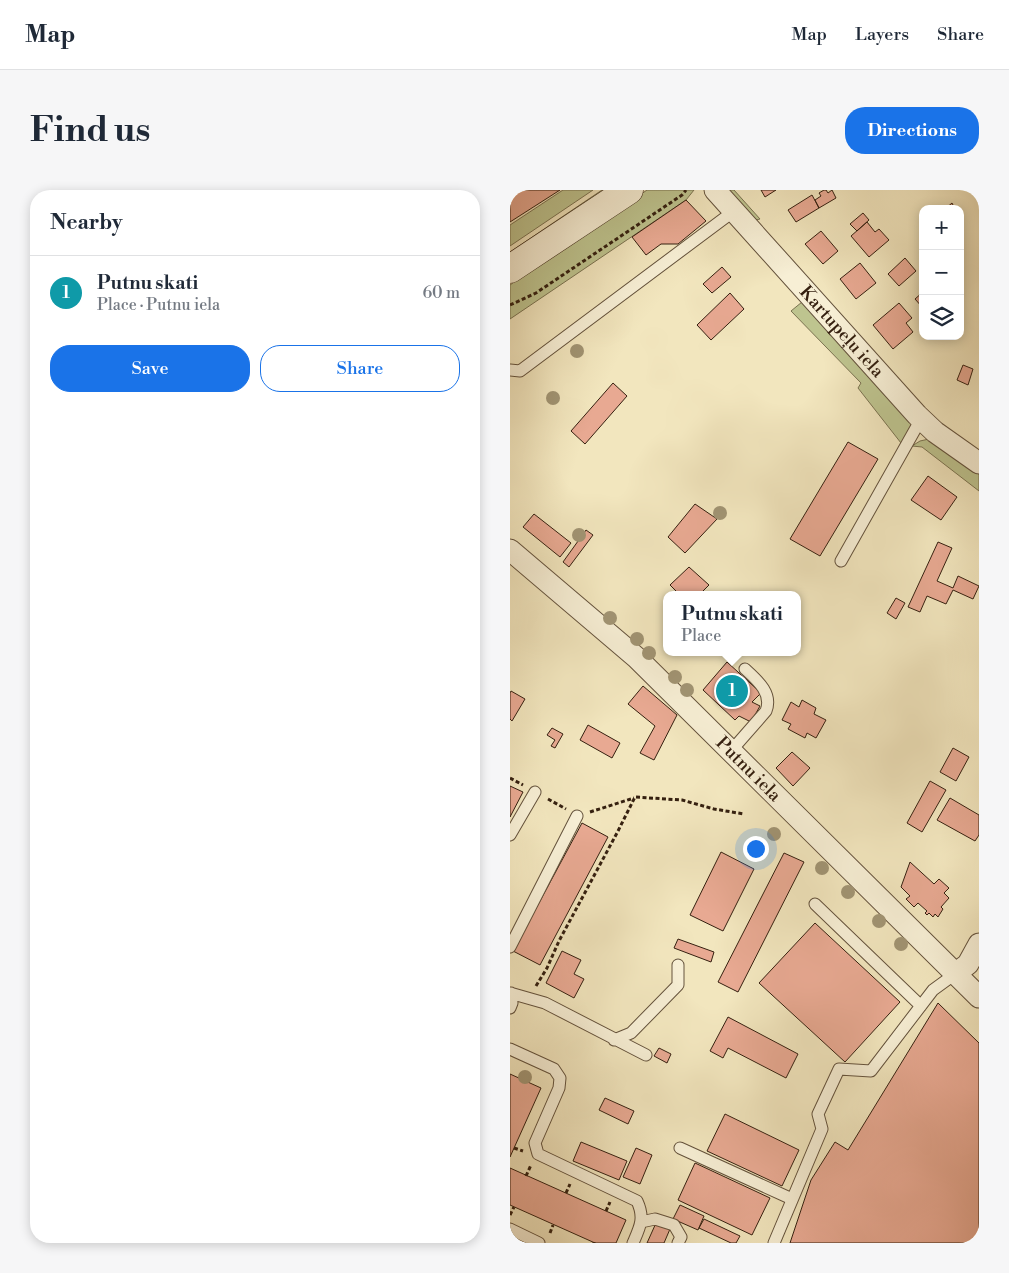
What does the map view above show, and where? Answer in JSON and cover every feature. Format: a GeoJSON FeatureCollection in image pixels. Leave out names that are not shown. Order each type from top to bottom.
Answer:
{"type":"FeatureCollection","features":[{"type":"Feature","properties":{"kind":"main road"},"geometry":{"type":"LineString","coordinates":[[510,270],[629,190]]}},
{"type":"Feature","properties":{"kind":"street","name":"Kartupeļu iela"},"geometry":{"type":"LineString","coordinates":[[715,190],[921,419],[935,432],[979,463]]}},
{"type":"Feature","properties":{"kind":"street","name":"Putnu iela"},"geometry":{"type":"LineString","coordinates":[[510,550],[637,658],[979,997]]}},
{"type":"Feature","properties":{"kind":"street"},"geometry":{"type":"LineString","coordinates":[[955,974],[968,964],[979,944]]}},
{"type":"Feature","properties":{"kind":"lane"},"geometry":{"type":"LineString","coordinates":[[510,370],[520,371],[734,211]]}},
{"type":"Feature","properties":{"kind":"lane"},"geometry":{"type":"LineString","coordinates":[[841,561],[921,419]]}},
{"type":"Feature","properties":{"kind":"lane"},"geometry":{"type":"LineString","coordinates":[[731,750],[766,711],[768,706],[765,690],[745,669]]}},
{"type":"Feature","properties":{"kind":"lane"},"geometry":{"type":"LineString","coordinates":[[510,835],[535,792]]}},
{"type":"Feature","properties":{"kind":"lane"},"geometry":{"type":"LineString","coordinates":[[510,947],[577,816]]}},
{"type":"Feature","properties":{"kind":"lane"},"geometry":{"type":"LineString","coordinates":[[815,904],[921,1006]]}},
{"type":"Feature","properties":{"kind":"lane"},"geometry":{"type":"LineString","coordinates":[[614,1040],[631,1033],[678,985],[678,965]]}},
{"type":"Feature","properties":{"kind":"lane"},"geometry":{"type":"LineString","coordinates":[[774,1243],[822,1129],[818,1114],[839,1069],[871,1071],[933,990],[955,974]]}},
{"type":"Feature","properties":{"kind":"lane"},"geometry":{"type":"LineString","coordinates":[[510,1008],[512,1003],[510,993],[545,1003],[646,1055]]}},
{"type":"Feature","properties":{"kind":"lane"},"geometry":{"type":"LineString","coordinates":[[510,1049],[554,1069],[560,1078],[559,1088],[535,1143],[538,1154],[637,1201],[641,1209],[641,1222],[633,1243]]}},
{"type":"Feature","properties":{"kind":"lane"},"geometry":{"type":"LineString","coordinates":[[680,1148],[792,1199]]}},
{"type":"Feature","properties":{"kind":"lane"},"geometry":{"type":"LineString","coordinates":[[641,1222],[656,1219],[674,1225],[681,1237],[678,1243]]}},
{"type":"Feature","properties":{"kind":"lane"},"geometry":{"type":"LineString","coordinates":[[510,1229],[539,1243]]}},
{"type":"Feature","properties":{"kind":"path"},"geometry":{"type":"LineString","coordinates":[[510,304],[536,293],[682,195],[686,190]]}},
{"type":"Feature","properties":{"kind":"path"},"geometry":{"type":"LineString","coordinates":[[547,968],[559,940],[635,798],[682,800],[714,809],[744,814]]}},
{"type":"Feature","properties":{"kind":"path"},"geometry":{"type":"LineString","coordinates":[[526,1176],[528,1171]]}},
{"type":"Feature","properties":{"kind":"path"},"geometry":{"type":"LineString","coordinates":[[510,1215],[514,1207]]}},
{"type":"Feature","properties":{"kind":"green space"},"geometry":{"type":"Polygon","coordinates":[[[563,190],[593,190],[510,246],[510,225],[563,190]]]}},
{"type":"Feature","properties":{"kind":"green space"},"geometry":{"type":"Polygon","coordinates":[[[602,190],[610,190],[510,258],[510,252],[602,190]]]}},
{"type":"Feature","properties":{"kind":"green space"},"geometry":{"type":"Polygon","coordinates":[[[647,190],[694,190],[686,200],[510,319],[510,285],[647,190]]]}},
{"type":"Feature","properties":{"kind":"green space"},"geometry":{"type":"Polygon","coordinates":[[[729,190],[734,190],[760,219],[756,220],[729,190]]]}},
{"type":"Feature","properties":{"kind":"green space"},"geometry":{"type":"Polygon","coordinates":[[[802,302],[914,423],[901,443],[858,388],[861,383],[791,311],[802,302]]]}},
{"type":"Feature","properties":{"kind":"green space"},"geometry":{"type":"Polygon","coordinates":[[[929,439],[979,472],[979,491],[922,447],[912,446],[920,441],[929,439]]]}},
{"type":"Feature","properties":{"kind":"building"},"geometry":{"type":"Polygon","coordinates":[[[510,190],[560,190],[510,222],[510,190]]]}},
{"type":"Feature","properties":{"kind":"building"},"geometry":{"type":"Polygon","coordinates":[[[761,190],[776,190],[765,197],[761,190]]]}},
{"type":"Feature","properties":{"kind":"building"},"geometry":{"type":"Polygon","coordinates":[[[824,190],[828,193],[832,190],[836,198],[819,208],[815,200],[821,196],[819,193],[824,190]]]}},
{"type":"Feature","properties":{"kind":"building"},"geometry":{"type":"Polygon","coordinates":[[[812,195],[819,208],[796,222],[788,210],[812,195]]]}},
{"type":"Feature","properties":{"kind":"building"},"geometry":{"type":"Polygon","coordinates":[[[686,200],[706,221],[678,244],[661,244],[646,255],[632,237],[686,200]]]}},
{"type":"Feature","properties":{"kind":"building"},"geometry":{"type":"Polygon","coordinates":[[[863,213],[869,220],[857,231],[850,224],[863,213]]]}},
{"type":"Feature","properties":{"kind":"building"},"geometry":{"type":"Polygon","coordinates":[[[867,222],[875,232],[879,229],[889,240],[869,257],[851,236],[867,222]]]}},
{"type":"Feature","properties":{"kind":"building"},"geometry":{"type":"Polygon","coordinates":[[[821,231],[838,251],[823,264],[805,244],[821,231]]]}},
{"type":"Feature","properties":{"kind":"building"},"geometry":{"type":"Polygon","coordinates":[[[905,258],[916,271],[899,286],[888,274],[905,258]]]}},
{"type":"Feature","properties":{"kind":"building"},"geometry":{"type":"Polygon","coordinates":[[[860,263],[876,283],[856,299],[840,279],[860,263]]]}},
{"type":"Feature","properties":{"kind":"building"},"geometry":{"type":"Polygon","coordinates":[[[722,267],[731,277],[712,293],[703,284],[722,267]]]}},
{"type":"Feature","properties":{"kind":"building"},"geometry":{"type":"Polygon","coordinates":[[[730,293],[744,309],[711,340],[697,325],[730,293]]]}},
{"type":"Feature","properties":{"kind":"building"},"geometry":{"type":"Polygon","coordinates":[[[919,296],[919,304],[915,299],[919,296]]]}},
{"type":"Feature","properties":{"kind":"building"},"geometry":{"type":"Polygon","coordinates":[[[899,303],[912,318],[906,323],[913,332],[893,349],[873,325],[899,303]]]}},
{"type":"Feature","properties":{"kind":"building"},"geometry":{"type":"Polygon","coordinates":[[[963,365],[973,369],[968,385],[957,380],[963,365]]]}},
{"type":"Feature","properties":{"kind":"building"},"geometry":{"type":"Polygon","coordinates":[[[613,383],[627,396],[585,444],[571,431],[613,383]]]}},
{"type":"Feature","properties":{"kind":"building"},"geometry":{"type":"Polygon","coordinates":[[[848,442],[878,459],[820,556],[790,539],[848,442]]]}},
{"type":"Feature","properties":{"kind":"building"},"geometry":{"type":"Polygon","coordinates":[[[928,476],[957,497],[941,520],[911,500],[928,476]]]}},
{"type":"Feature","properties":{"kind":"building"},"geometry":{"type":"Polygon","coordinates":[[[695,504],[717,519],[685,553],[668,537],[695,504]]]}},
{"type":"Feature","properties":{"kind":"building"},"geometry":{"type":"Polygon","coordinates":[[[534,514],[571,543],[560,557],[523,527],[534,514]]]}},
{"type":"Feature","properties":{"kind":"building"},"geometry":{"type":"Polygon","coordinates":[[[586,530],[593,535],[569,567],[563,562],[586,530]]]}},
{"type":"Feature","properties":{"kind":"building"},"geometry":{"type":"Polygon","coordinates":[[[938,542],[952,548],[937,581],[953,588],[958,576],[979,586],[973,599],[953,590],[946,604],[927,596],[920,612],[908,607],[938,542]]]}},
{"type":"Feature","properties":{"kind":"building"},"geometry":{"type":"Polygon","coordinates":[[[689,567],[709,585],[703,591],[676,591],[670,585],[689,567]]]}},
{"type":"Feature","properties":{"kind":"building"},"geometry":{"type":"Polygon","coordinates":[[[896,598],[905,603],[896,619],[887,613],[896,598]]]}},
{"type":"Feature","properties":{"kind":"building"},"geometry":{"type":"Polygon","coordinates":[[[727,662],[761,693],[752,702],[760,706],[751,722],[739,716],[735,720],[703,690],[727,662]]]}},
{"type":"Feature","properties":{"kind":"building"},"geometry":{"type":"Polygon","coordinates":[[[643,686],[677,715],[654,760],[640,753],[655,726],[628,704],[643,686]]]}},
{"type":"Feature","properties":{"kind":"building"},"geometry":{"type":"Polygon","coordinates":[[[511,691],[525,699],[512,721],[510,719],[511,691]]]}},
{"type":"Feature","properties":{"kind":"building"},"geometry":{"type":"Polygon","coordinates":[[[802,700],[816,708],[814,714],[826,720],[816,738],[807,733],[805,738],[788,729],[791,724],[782,720],[791,702],[799,707],[802,700]]]}},
{"type":"Feature","properties":{"kind":"building"},"geometry":{"type":"Polygon","coordinates":[[[588,725],[620,743],[612,758],[580,740],[588,725]]]}},
{"type":"Feature","properties":{"kind":"building"},"geometry":{"type":"Polygon","coordinates":[[[552,728],[563,734],[555,748],[551,746],[555,740],[547,735],[552,728]]]}},
{"type":"Feature","properties":{"kind":"building"},"geometry":{"type":"Polygon","coordinates":[[[953,748],[969,757],[956,781],[940,772],[953,748]]]}},
{"type":"Feature","properties":{"kind":"building"},"geometry":{"type":"Polygon","coordinates":[[[792,752],[810,768],[793,786],[776,768],[792,752]]]}},
{"type":"Feature","properties":{"kind":"building"},"geometry":{"type":"Polygon","coordinates":[[[930,781],[946,790],[922,832],[907,823],[930,781]]]}},
{"type":"Feature","properties":{"kind":"building"},"geometry":{"type":"Polygon","coordinates":[[[510,786],[523,792],[510,817],[510,786]]]}},
{"type":"Feature","properties":{"kind":"building"},"geometry":{"type":"Polygon","coordinates":[[[950,798],[979,815],[979,835],[975,841],[937,820],[950,798]]]}},
{"type":"Feature","properties":{"kind":"building"},"geometry":{"type":"Polygon","coordinates":[[[582,823],[608,837],[540,965],[513,951],[582,823]]]}},
{"type":"Feature","properties":{"kind":"building"},"geometry":{"type":"Polygon","coordinates":[[[721,852],[754,869],[723,931],[690,915],[721,852]]]}},
{"type":"Feature","properties":{"kind":"building"},"geometry":{"type":"Polygon","coordinates":[[[784,853],[804,862],[738,992],[718,982],[784,853]]]}},
{"type":"Feature","properties":{"kind":"building"},"geometry":{"type":"Polygon","coordinates":[[[910,862],[934,884],[939,879],[949,888],[944,893],[949,898],[941,907],[943,909],[938,917],[935,914],[933,917],[929,913],[927,915],[925,913],[927,911],[918,903],[914,907],[906,899],[910,896],[901,887],[910,862]]]}},
{"type":"Feature","properties":{"kind":"building"},"geometry":{"type":"Polygon","coordinates":[[[815,923],[900,1002],[845,1062],[759,983],[815,923]]]}},
{"type":"Feature","properties":{"kind":"building"},"geometry":{"type":"Polygon","coordinates":[[[678,939],[714,952],[711,962],[674,948],[678,939]]]}},
{"type":"Feature","properties":{"kind":"building"},"geometry":{"type":"Polygon","coordinates":[[[562,951],[581,960],[574,974],[584,979],[574,998],[546,983],[562,951]]]}},
{"type":"Feature","properties":{"kind":"building"},"geometry":{"type":"Polygon","coordinates":[[[938,1003],[979,1043],[979,1243],[790,1243],[811,1180],[835,1142],[848,1150],[938,1003]]]}},
{"type":"Feature","properties":{"kind":"building"},"geometry":{"type":"Polygon","coordinates":[[[728,1017],[798,1054],[786,1078],[728,1048],[723,1058],[710,1051],[728,1017]]]}},
{"type":"Feature","properties":{"kind":"building"},"geometry":{"type":"Polygon","coordinates":[[[659,1048],[671,1054],[667,1063],[654,1056],[659,1048]]]}},
{"type":"Feature","properties":{"kind":"building"},"geometry":{"type":"Polygon","coordinates":[[[510,1074],[541,1088],[510,1157],[510,1074]]]}},
{"type":"Feature","properties":{"kind":"building"},"geometry":{"type":"Polygon","coordinates":[[[605,1098],[634,1111],[628,1124],[599,1110],[605,1098]]]}},
{"type":"Feature","properties":{"kind":"building"},"geometry":{"type":"Polygon","coordinates":[[[725,1114],[799,1150],[782,1186],[707,1151],[725,1114]]]}},
{"type":"Feature","properties":{"kind":"building"},"geometry":{"type":"Polygon","coordinates":[[[581,1142],[627,1161],[619,1180],[573,1161],[581,1142]]]}},
{"type":"Feature","properties":{"kind":"building"},"geometry":{"type":"Polygon","coordinates":[[[636,1148],[652,1155],[640,1184],[623,1177],[636,1148]]]}},
{"type":"Feature","properties":{"kind":"building"},"geometry":{"type":"Polygon","coordinates":[[[695,1163],[770,1198],[752,1235],[678,1200],[695,1163]]]}},
{"type":"Feature","properties":{"kind":"building"},"geometry":{"type":"Polygon","coordinates":[[[510,1168],[626,1220],[616,1243],[595,1243],[510,1205],[510,1168]]]}},
{"type":"Feature","properties":{"kind":"building"},"geometry":{"type":"Polygon","coordinates":[[[680,1205],[704,1216],[698,1230],[673,1219],[680,1205]]]}},
{"type":"Feature","properties":{"kind":"building"},"geometry":{"type":"Polygon","coordinates":[[[704,1219],[740,1236],[736,1243],[731,1243],[699,1228],[704,1219]]]}},
{"type":"Feature","properties":{"kind":"building"},"geometry":{"type":"Polygon","coordinates":[[[656,1223],[670,1229],[664,1243],[647,1243],[656,1223]]]}},
{"type":"Feature","properties":{"kind":"place","name":"Putnu skati"},"geometry":{"type":"Point","coordinates":[732,691]}}]}
